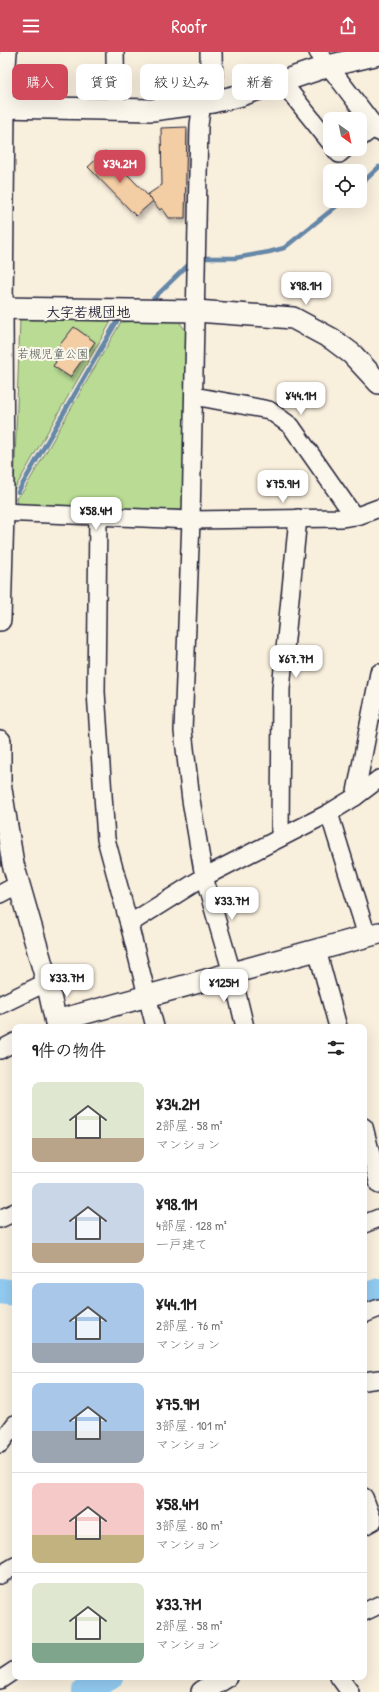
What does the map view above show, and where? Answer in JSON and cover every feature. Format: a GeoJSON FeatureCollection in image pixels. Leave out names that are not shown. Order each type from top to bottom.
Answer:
{"type":"FeatureCollection","features":[{"type":"Feature","properties":{"kind":"street"},"geometry":{"type":"LineString","coordinates":[[0,620],[2,107],[8,52]]}},
{"type":"Feature","properties":{"kind":"street"},"geometry":{"type":"LineString","coordinates":[[115,52],[116,109]]}},
{"type":"Feature","properties":{"kind":"street"},"geometry":{"type":"LineString","coordinates":[[211,52],[207,103],[199,133],[191,520],[183,731],[191,800],[204,877],[232,973],[244,1024]]}},
{"type":"Feature","properties":{"kind":"street"},"geometry":{"type":"LineString","coordinates":[[288,79],[323,59],[379,54]]}},
{"type":"Feature","properties":{"kind":"street"},"geometry":{"type":"LineString","coordinates":[[323,59],[377,129],[367,134]]}},
{"type":"Feature","properties":{"kind":"street"},"geometry":{"type":"LineString","coordinates":[[288,90],[323,133]]}},
{"type":"Feature","properties":{"kind":"street"},"geometry":{"type":"LineString","coordinates":[[2,107],[152,110],[207,103],[232,97]]}},
{"type":"Feature","properties":{"kind":"street"},"geometry":{"type":"LineString","coordinates":[[1,308],[196,311],[293,318],[332,340],[352,354],[379,383]]}},
{"type":"Feature","properties":{"kind":"street"},"geometry":{"type":"LineString","coordinates":[[194,396],[269,410],[286,422],[291,426],[354,516]]}},
{"type":"Feature","properties":{"kind":"street"},"geometry":{"type":"LineString","coordinates":[[1,512],[191,520],[341,518],[377,513]]}},
{"type":"Feature","properties":{"kind":"street"},"geometry":{"type":"LineString","coordinates":[[98,517],[96,692],[106,839],[130,924],[154,1024]]}},
{"type":"Feature","properties":{"kind":"street"},"geometry":{"type":"LineString","coordinates":[[280,838],[281,688],[298,518]]}},
{"type":"Feature","properties":{"kind":"street"},"geometry":{"type":"LineString","coordinates":[[355,797],[379,673]]}},
{"type":"Feature","properties":{"kind":"street"},"geometry":{"type":"LineString","coordinates":[[0,741],[0,783],[13,864],[47,982],[52,1024]]}},
{"type":"Feature","properties":{"kind":"street"},"geometry":{"type":"LineString","coordinates":[[130,924],[204,877],[329,813],[355,797],[379,779]]}},
{"type":"Feature","properties":{"kind":"street"},"geometry":{"type":"LineString","coordinates":[[55,1024],[147,996],[373,935],[329,813]]}},
{"type":"Feature","properties":{"kind":"street"},"geometry":{"type":"LineString","coordinates":[[0,894],[19,884]]}},
{"type":"Feature","properties":{"kind":"street"},"geometry":{"type":"LineString","coordinates":[[317,950],[337,1024]]}},
{"type":"Feature","properties":{"kind":"street"},"geometry":{"type":"LineString","coordinates":[[0,1005],[47,982]]}},
{"type":"Feature","properties":{"kind":"street"},"geometry":{"type":"LineString","coordinates":[[0,1050],[12,1044]]}},
{"type":"Feature","properties":{"kind":"street"},"geometry":{"type":"LineString","coordinates":[[367,1138],[379,1184]]}},
{"type":"Feature","properties":{"kind":"street"},"geometry":{"type":"LineString","coordinates":[[367,1223],[379,1218]]}},
{"type":"Feature","properties":{"kind":"street"},"geometry":{"type":"LineString","coordinates":[[367,1313],[379,1308]]}},
{"type":"Feature","properties":{"kind":"street"},"geometry":{"type":"LineString","coordinates":[[367,1381],[379,1379]]}},
{"type":"Feature","properties":{"kind":"street"},"geometry":{"type":"LineString","coordinates":[[0,1444],[12,1428]]}},
{"type":"Feature","properties":{"kind":"street"},"geometry":{"type":"LineString","coordinates":[[367,1505],[373,1521],[367,1524]]}},
{"type":"Feature","properties":{"kind":"street"},"geometry":{"type":"LineString","coordinates":[[0,1575],[12,1568]]}},
{"type":"Feature","properties":{"kind":"street"},"geometry":{"type":"LineString","coordinates":[[367,1611],[379,1605]]}},
{"type":"Feature","properties":{"kind":"street"},"geometry":{"type":"LineString","coordinates":[[0,1680],[12,1672]]}},
{"type":"Feature","properties":{"kind":"street"},"geometry":{"type":"LineString","coordinates":[[341,1680],[350,1692]]}},
{"type":"Feature","properties":{"kind":"green space","name":"若槻児童公園"},"geometry":{"type":"Polygon","coordinates":[[[20,319],[112,320],[14,490],[20,319]]]}},
{"type":"Feature","properties":{"kind":"green space"},"geometry":{"type":"Polygon","coordinates":[[[178,320],[186,331],[184,510],[17,506],[16,498],[24,490],[121,322],[178,320]]]}},
{"type":"Feature","properties":{"kind":"building"},"geometry":{"type":"Polygon","coordinates":[[[187,127],[185,218],[169,218],[162,208],[160,210],[147,195],[162,185],[161,128],[187,127]]]}},
{"type":"Feature","properties":{"kind":"building"},"geometry":{"type":"Polygon","coordinates":[[[105,151],[153,201],[136,216],[88,167],[105,151]]]}},
{"type":"Feature","properties":{"kind":"building"},"geometry":{"type":"Polygon","coordinates":[[[74,327],[95,342],[70,377],[53,366],[56,362],[54,359],[58,355],[54,352],[74,327]]]}},
{"type":"Feature","properties":{"kind":"waterway"},"geometry":{"type":"LineString","coordinates":[[367,178],[379,167]]}},
{"type":"Feature","properties":{"kind":"waterway"},"geometry":{"type":"LineString","coordinates":[[203,258],[235,258],[284,248],[334,208]]}},
{"type":"Feature","properties":{"kind":"waterway"},"geometry":{"type":"LineString","coordinates":[[153,299],[188,265]]}},
{"type":"Feature","properties":{"kind":"waterway"},"geometry":{"type":"LineString","coordinates":[[18,492],[117,321]]}},
{"type":"Feature","properties":{"kind":"waterway"},"geometry":{"type":"LineString","coordinates":[[0,1291],[12,1293]]}},
{"type":"Feature","properties":{"kind":"waterway"},"geometry":{"type":"LineString","coordinates":[[367,1295],[379,1291]]}},
{"type":"Feature","properties":{"kind":"waterway"},"geometry":{"type":"LineString","coordinates":[[84,1692],[105,1680]]}},
{"type":"Feature","properties":{"kind":"district","name":"大字若槻団地"},"geometry":{"type":"Point","coordinates":[88,311]}}]}
